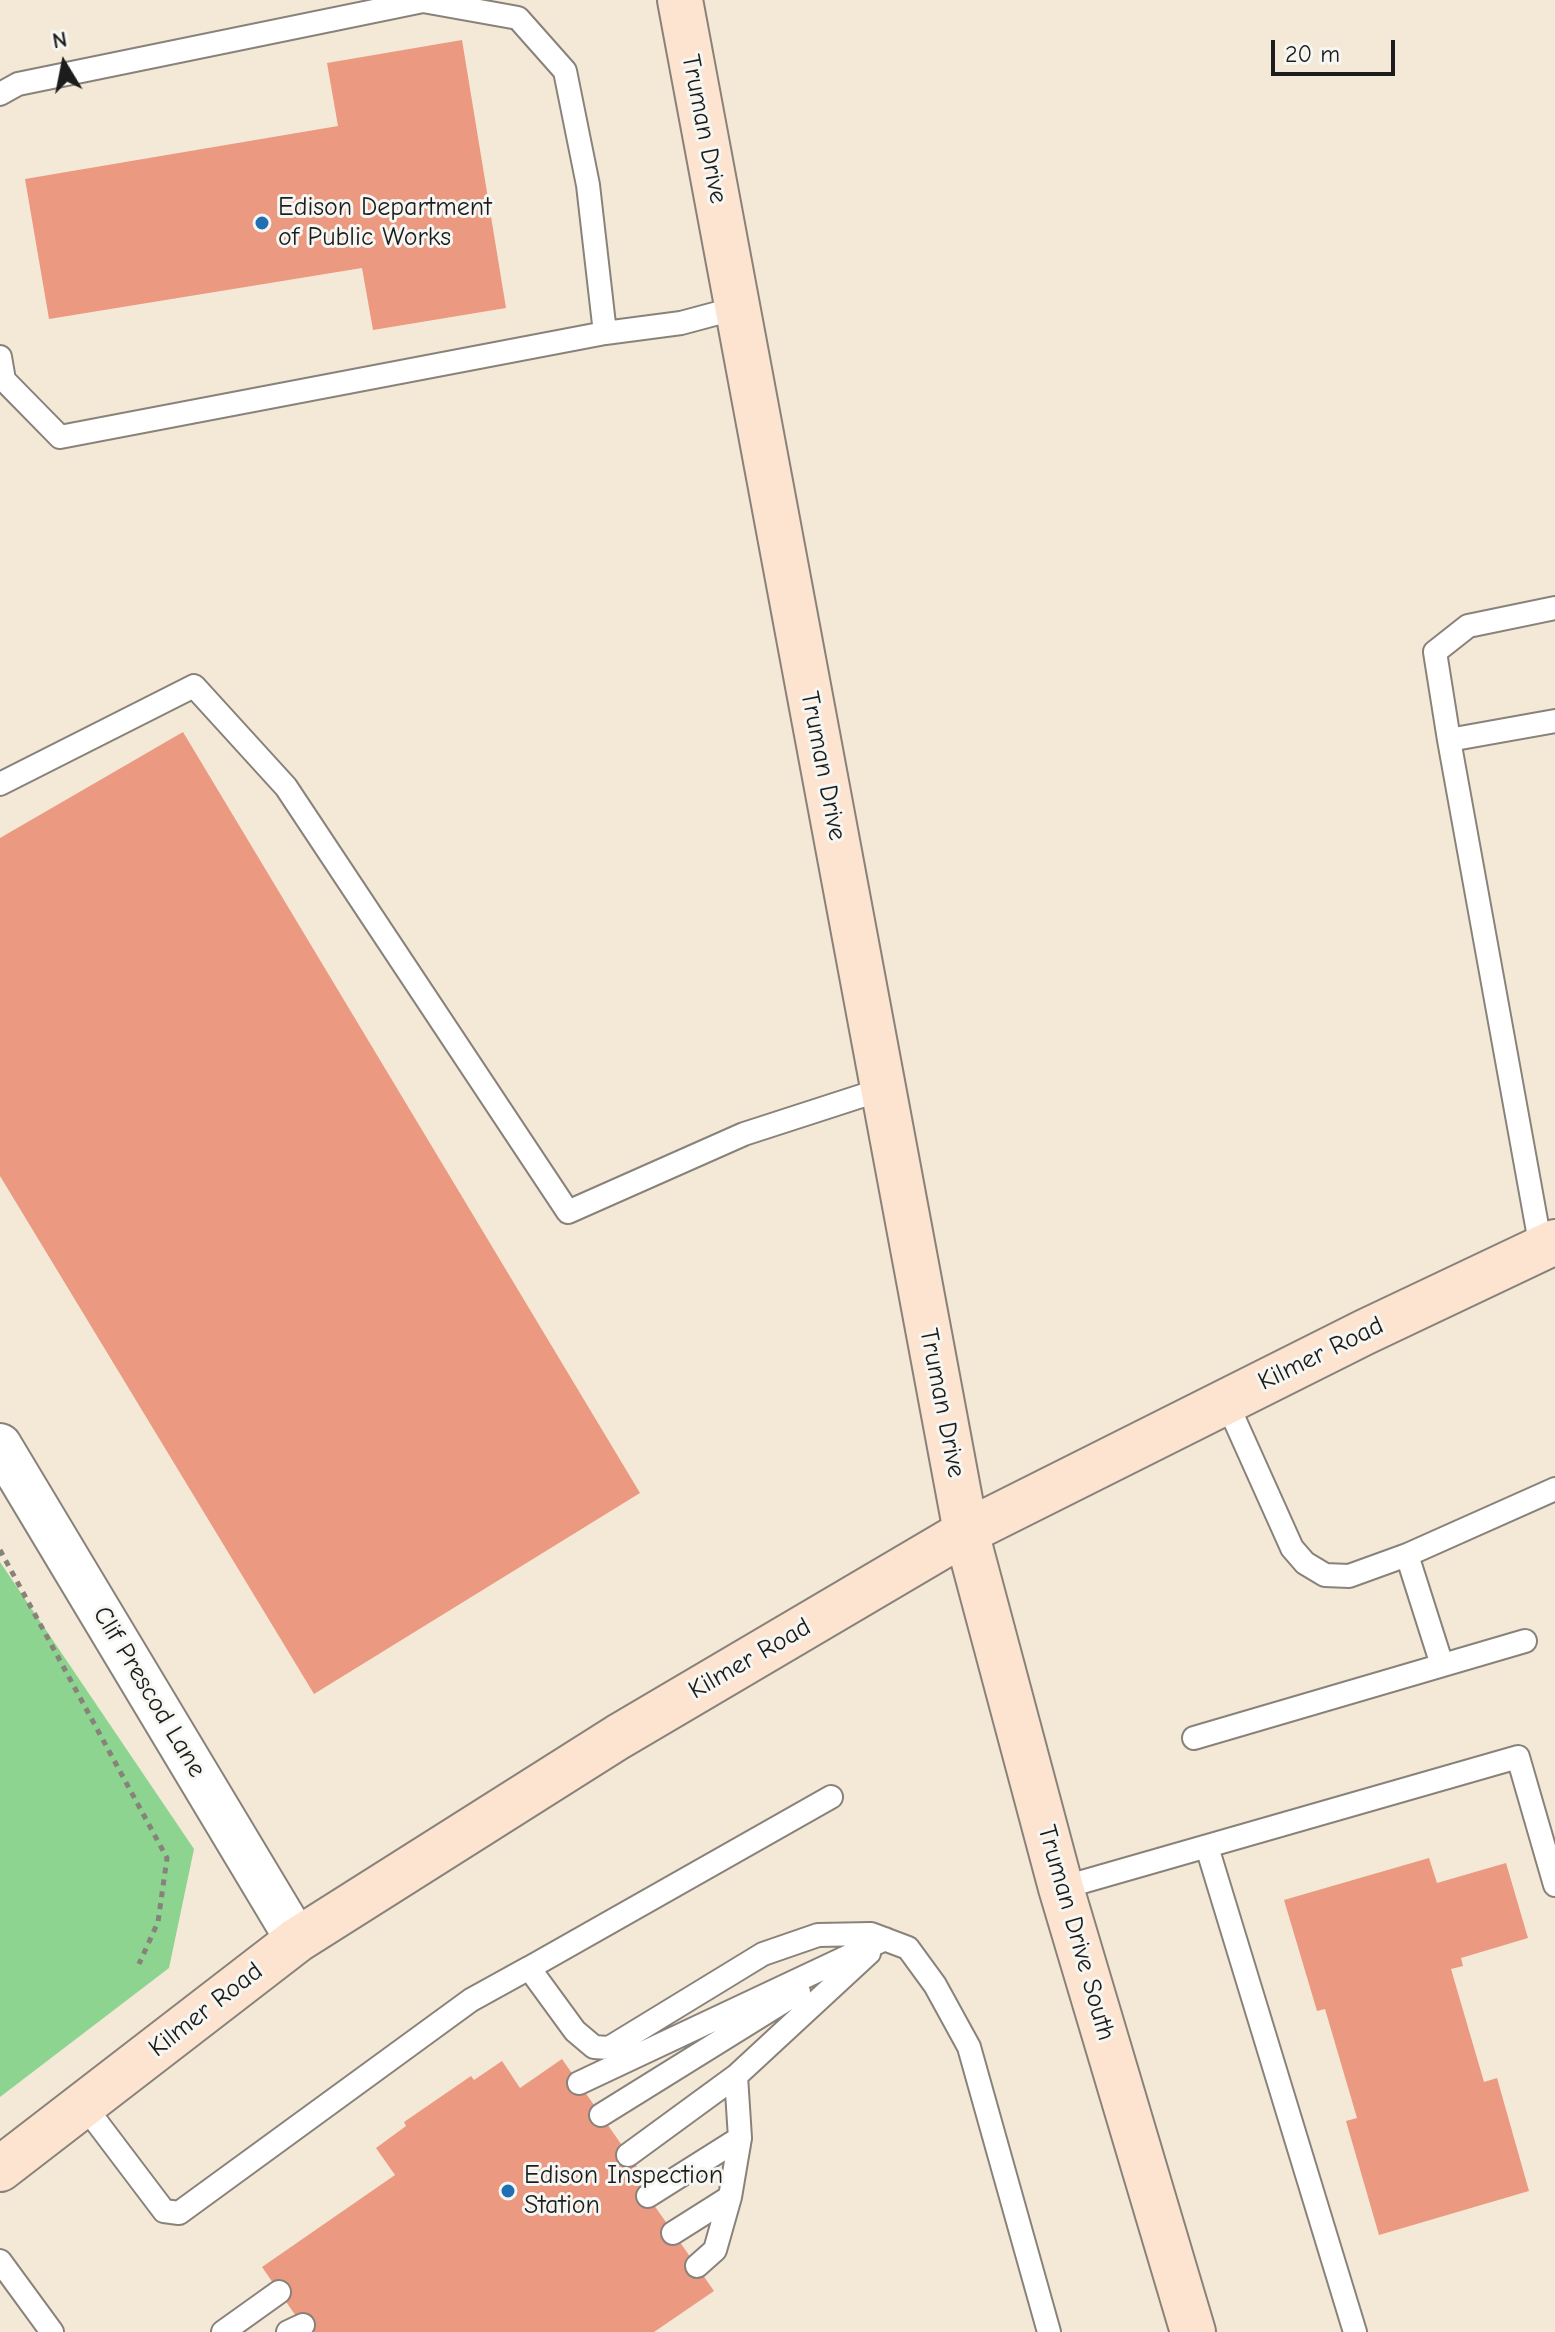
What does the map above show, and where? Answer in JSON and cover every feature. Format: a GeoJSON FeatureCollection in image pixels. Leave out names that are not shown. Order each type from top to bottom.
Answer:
{"type":"FeatureCollection","features":[{"type":"Feature","properties":{"kind":"street","name":"Truman Drive"},"geometry":{"type":"LineString","coordinates":[[680,0],[966,1532]]}},
{"type":"Feature","properties":{"kind":"street","name":"Kilmer Road"},"geometry":{"type":"LineString","coordinates":[[0,2169],[297,1940],[618,1737],[966,1532],[1226,1401],[1548,1245]]}},
{"type":"Feature","properties":{"kind":"street","name":"Clif Prescod Lane"},"geometry":{"type":"LineString","coordinates":[[0,1445],[297,1940]]}},
{"type":"Feature","properties":{"kind":"street","name":"Truman Drive South"},"geometry":{"type":"LineString","coordinates":[[966,1532],[1061,1888],[1193,2332]]}},
{"type":"Feature","properties":{"kind":"lane"},"geometry":{"type":"LineString","coordinates":[[0,94],[18,84],[423,1],[518,18],[565,71],[588,185],[605,333]]}},
{"type":"Feature","properties":{"kind":"lane"},"geometry":{"type":"LineString","coordinates":[[0,357],[4,380],[60,437],[605,333],[681,323],[737,308]]}},
{"type":"Feature","properties":{"kind":"lane"},"geometry":{"type":"LineString","coordinates":[[1548,1245],[1449,740],[1435,652],[1468,626],[1555,608]]}},
{"type":"Feature","properties":{"kind":"lane"},"geometry":{"type":"LineString","coordinates":[[0,784],[194,686],[286,787],[568,1212],[744,1134],[883,1089]]}},
{"type":"Feature","properties":{"kind":"lane"},"geometry":{"type":"LineString","coordinates":[[1449,740],[1555,721]]}},
{"type":"Feature","properties":{"kind":"lane"},"geometry":{"type":"LineString","coordinates":[[1226,1401],[1292,1548],[1305,1563],[1325,1575],[1349,1576],[1407,1555],[1555,1489]]}},
{"type":"Feature","properties":{"kind":"lane"},"geometry":{"type":"LineString","coordinates":[[1407,1555],[1442,1665]]}},
{"type":"Feature","properties":{"kind":"lane"},"geometry":{"type":"LineString","coordinates":[[1194,1738],[1525,1641]]}},
{"type":"Feature","properties":{"kind":"lane"},"geometry":{"type":"LineString","coordinates":[[1061,1888],[1518,1757],[1555,1885]]}},
{"type":"Feature","properties":{"kind":"lane"},"geometry":{"type":"LineString","coordinates":[[83,2104],[164,2211],[179,2213],[471,2000],[831,1797]]}},
{"type":"Feature","properties":{"kind":"lane"},"geometry":{"type":"LineString","coordinates":[[1207,1847],[1355,2332]]}},
{"type":"Feature","properties":{"kind":"lane"},"geometry":{"type":"LineString","coordinates":[[529,1968],[575,2031],[594,2047],[609,2048],[763,1954],[818,1935],[871,1934],[908,1948],[935,1985],[969,2047],[1049,2332]]}},
{"type":"Feature","properties":{"kind":"lane"},"geometry":{"type":"LineString","coordinates":[[628,2155],[736,2076],[885,1939]]}},
{"type":"Feature","properties":{"kind":"lane"},"geometry":{"type":"LineString","coordinates":[[579,2083],[885,1939]]}},
{"type":"Feature","properties":{"kind":"lane"},"geometry":{"type":"LineString","coordinates":[[601,2115],[885,1939]]}},
{"type":"Feature","properties":{"kind":"lane"},"geometry":{"type":"LineString","coordinates":[[697,2266],[715,2250],[730,2197],[740,2138],[736,2076]]}},
{"type":"Feature","properties":{"kind":"lane"},"geometry":{"type":"LineString","coordinates":[[648,2196],[740,2138]]}},
{"type":"Feature","properties":{"kind":"lane"},"geometry":{"type":"LineString","coordinates":[[673,2233],[730,2197]]}},
{"type":"Feature","properties":{"kind":"lane"},"geometry":{"type":"LineString","coordinates":[[0,2261],[52,2332]]}},
{"type":"Feature","properties":{"kind":"lane"},"geometry":{"type":"LineString","coordinates":[[223,2332],[279,2292]]}},
{"type":"Feature","properties":{"kind":"path"},"geometry":{"type":"LineString","coordinates":[[0,1550],[167,1858],[158,1922],[139,1964]]}},
{"type":"Feature","properties":{"kind":"green space"},"geometry":{"type":"Polygon","coordinates":[[[0,1562],[194,1849],[169,1968],[0,2097],[0,1562]]]}},
{"type":"Feature","properties":{"kind":"building","name":"Edison Department of Public Works"},"geometry":{"type":"Polygon","coordinates":[[[462,40],[506,308],[373,330],[362,268],[49,319],[25,179],[338,126],[327,63],[462,40]]]}},
{"type":"Feature","properties":{"kind":"building"},"geometry":{"type":"Polygon","coordinates":[[[183,732],[640,1493],[314,1694],[0,1176],[0,838],[183,732]]]}},
{"type":"Feature","properties":{"kind":"building"},"geometry":{"type":"Polygon","coordinates":[[[1429,1858],[1437,1883],[1506,1863],[1528,1938],[1461,1958],[1463,1966],[1451,1969],[1484,2082],[1497,2078],[1529,2191],[1379,2235],[1346,2121],[1357,2118],[1325,2009],[1317,2011],[1284,1900],[1429,1858]]]}},
{"type":"Feature","properties":{"kind":"building","name":"Edison Inspection Station"},"geometry":{"type":"Polygon","coordinates":[[[562,2059],[646,2180],[640,2185],[714,2291],[654,2332],[307,2332],[262,2267],[395,2175],[376,2148],[406,2126],[404,2122],[471,2076],[474,2080],[502,2061],[520,2088],[562,2059]]]}},
{"type":"Feature","properties":{"kind":"place","name":"Edison Department of Public Works"},"geometry":{"type":"Point","coordinates":[262,223]}},
{"type":"Feature","properties":{"kind":"place","name":"Edison Inspection Station"},"geometry":{"type":"Point","coordinates":[508,2191]}}]}
